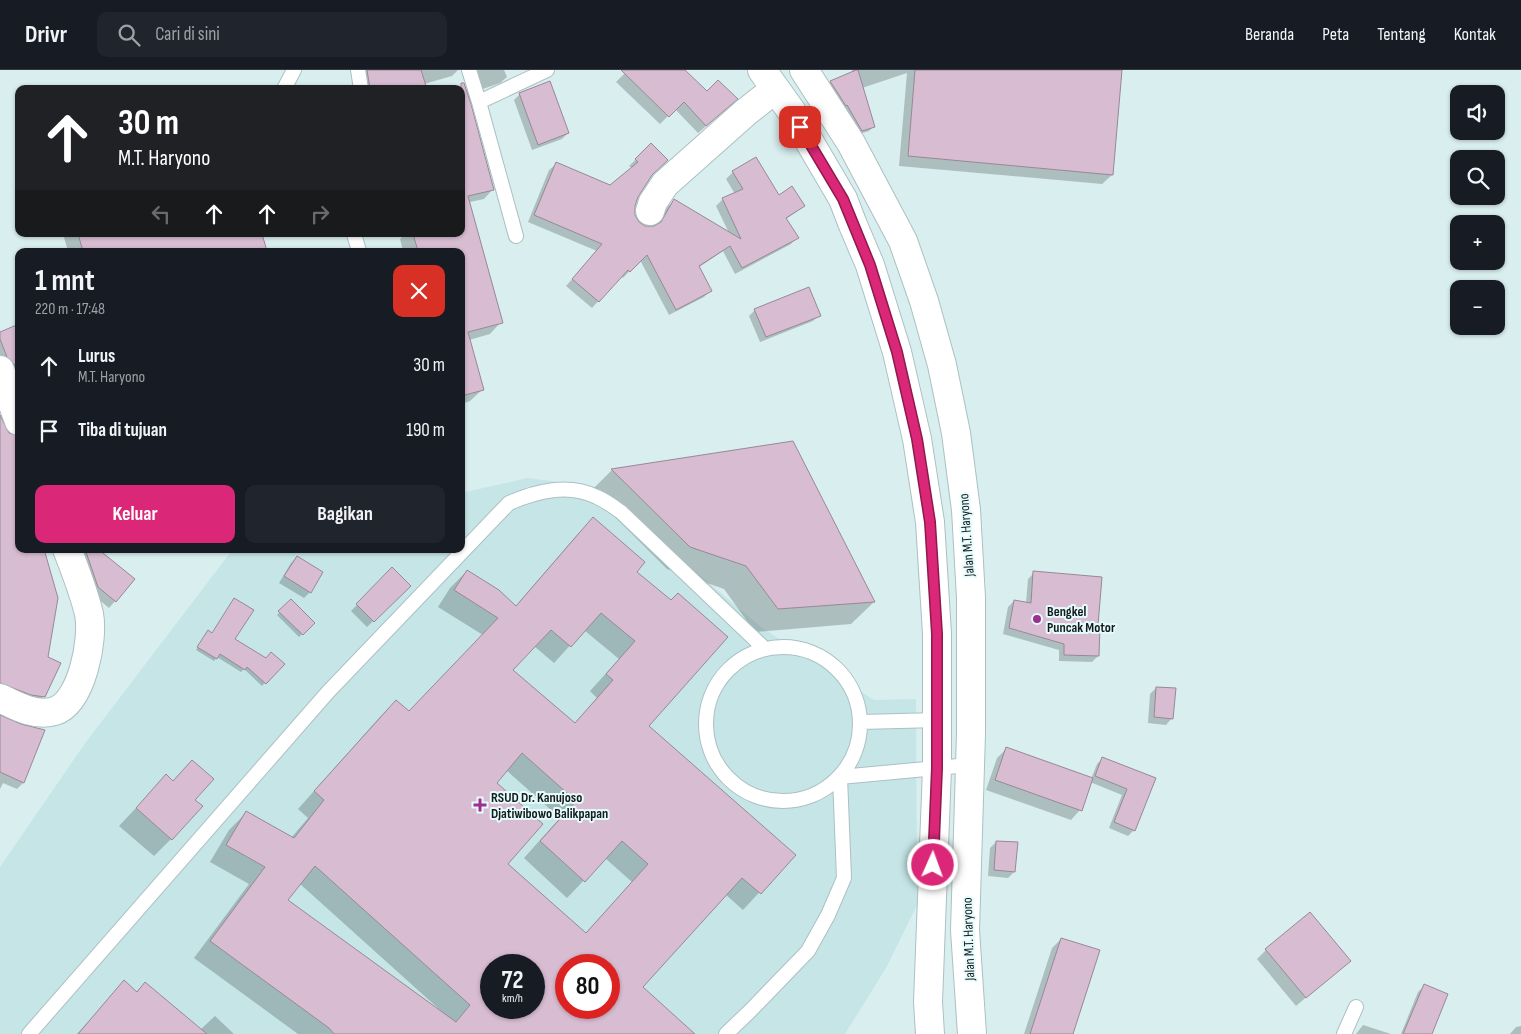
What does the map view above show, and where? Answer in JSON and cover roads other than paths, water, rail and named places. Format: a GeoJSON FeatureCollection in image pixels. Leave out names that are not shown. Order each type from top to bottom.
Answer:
{"type":"FeatureCollection","features":[{"type":"Feature","properties":{"kind":"main road","name":"Jalan M.T. Haryono"},"geometry":{"type":"LineString","coordinates":[[804,70],[851,143],[903,241],[924,301],[942,365],[956,433],[966,510],[971,598],[970,765],[965,930],[972,1034]]}},
{"type":"Feature","properties":{"kind":"main road"},"geometry":{"type":"LineString","coordinates":[[650,211],[653,202],[665,184],[746,112],[768,80],[792,112],[843,199],[870,265],[897,352],[917,439],[930,522],[937,634],[938,720],[928,1002],[930,1034]]}},
{"type":"Feature","properties":{"kind":"main road"},"geometry":{"type":"LineString","coordinates":[[0,370],[15,410]]}},
{"type":"Feature","properties":{"kind":"main road"},"geometry":{"type":"LineString","coordinates":[[0,698],[21,708],[42,712],[55,711],[69,699],[77,685],[87,660],[90,638],[89,616],[68,553]]}},
{"type":"Feature","properties":{"kind":"lane"},"geometry":{"type":"LineString","coordinates":[[286,85],[294,70]]}},
{"type":"Feature","properties":{"kind":"lane"},"geometry":{"type":"LineString","coordinates":[[358,70],[360,85]]}},
{"type":"Feature","properties":{"kind":"lane"},"geometry":{"type":"LineString","coordinates":[[469,70],[516,236]]}},
{"type":"Feature","properties":{"kind":"lane"},"geometry":{"type":"LineString","coordinates":[[479,102],[547,70]]}},
{"type":"Feature","properties":{"kind":"lane"},"geometry":{"type":"LineString","coordinates":[[465,549],[509,503],[529,494],[551,489],[574,491],[596,496],[621,512],[635,524],[765,649]]}},
{"type":"Feature","properties":{"kind":"lane"},"geometry":{"type":"LineString","coordinates":[[29,1034],[328,692],[461,553]]}},
{"type":"Feature","properties":{"kind":"lane"},"geometry":{"type":"LineString","coordinates":[[788,647],[803,650],[830,663],[846,679],[856,700],[860,722],[858,742],[851,761],[840,777],[821,792],[798,800],[774,801],[751,794],[731,781],[716,762],[707,740],[705,716],[711,693],[724,672],[743,657],[765,649],[788,647]]}},
{"type":"Feature","properties":{"kind":"lane"},"geometry":{"type":"LineString","coordinates":[[860,722],[938,720]]}},
{"type":"Feature","properties":{"kind":"lane"},"geometry":{"type":"LineString","coordinates":[[840,777],[970,765]]}},
{"type":"Feature","properties":{"kind":"lane"},"geometry":{"type":"LineString","coordinates":[[726,1034],[808,951],[828,915],[844,878],[840,777]]}},
{"type":"Feature","properties":{"kind":"lane"},"geometry":{"type":"LineString","coordinates":[[1344,1034],[1356,1007]]}},
{"type":"Feature","properties":{"kind":"place","name":"Bengkel Puncak Motor"},"geometry":{"type":"Point","coordinates":[1037,619]}},
{"type":"Feature","properties":{"kind":"place","name":"RSUD Dr. Kanujoso Djatiwibowo Balikpapan"},"geometry":{"type":"Point","coordinates":[480,805]}}]}
